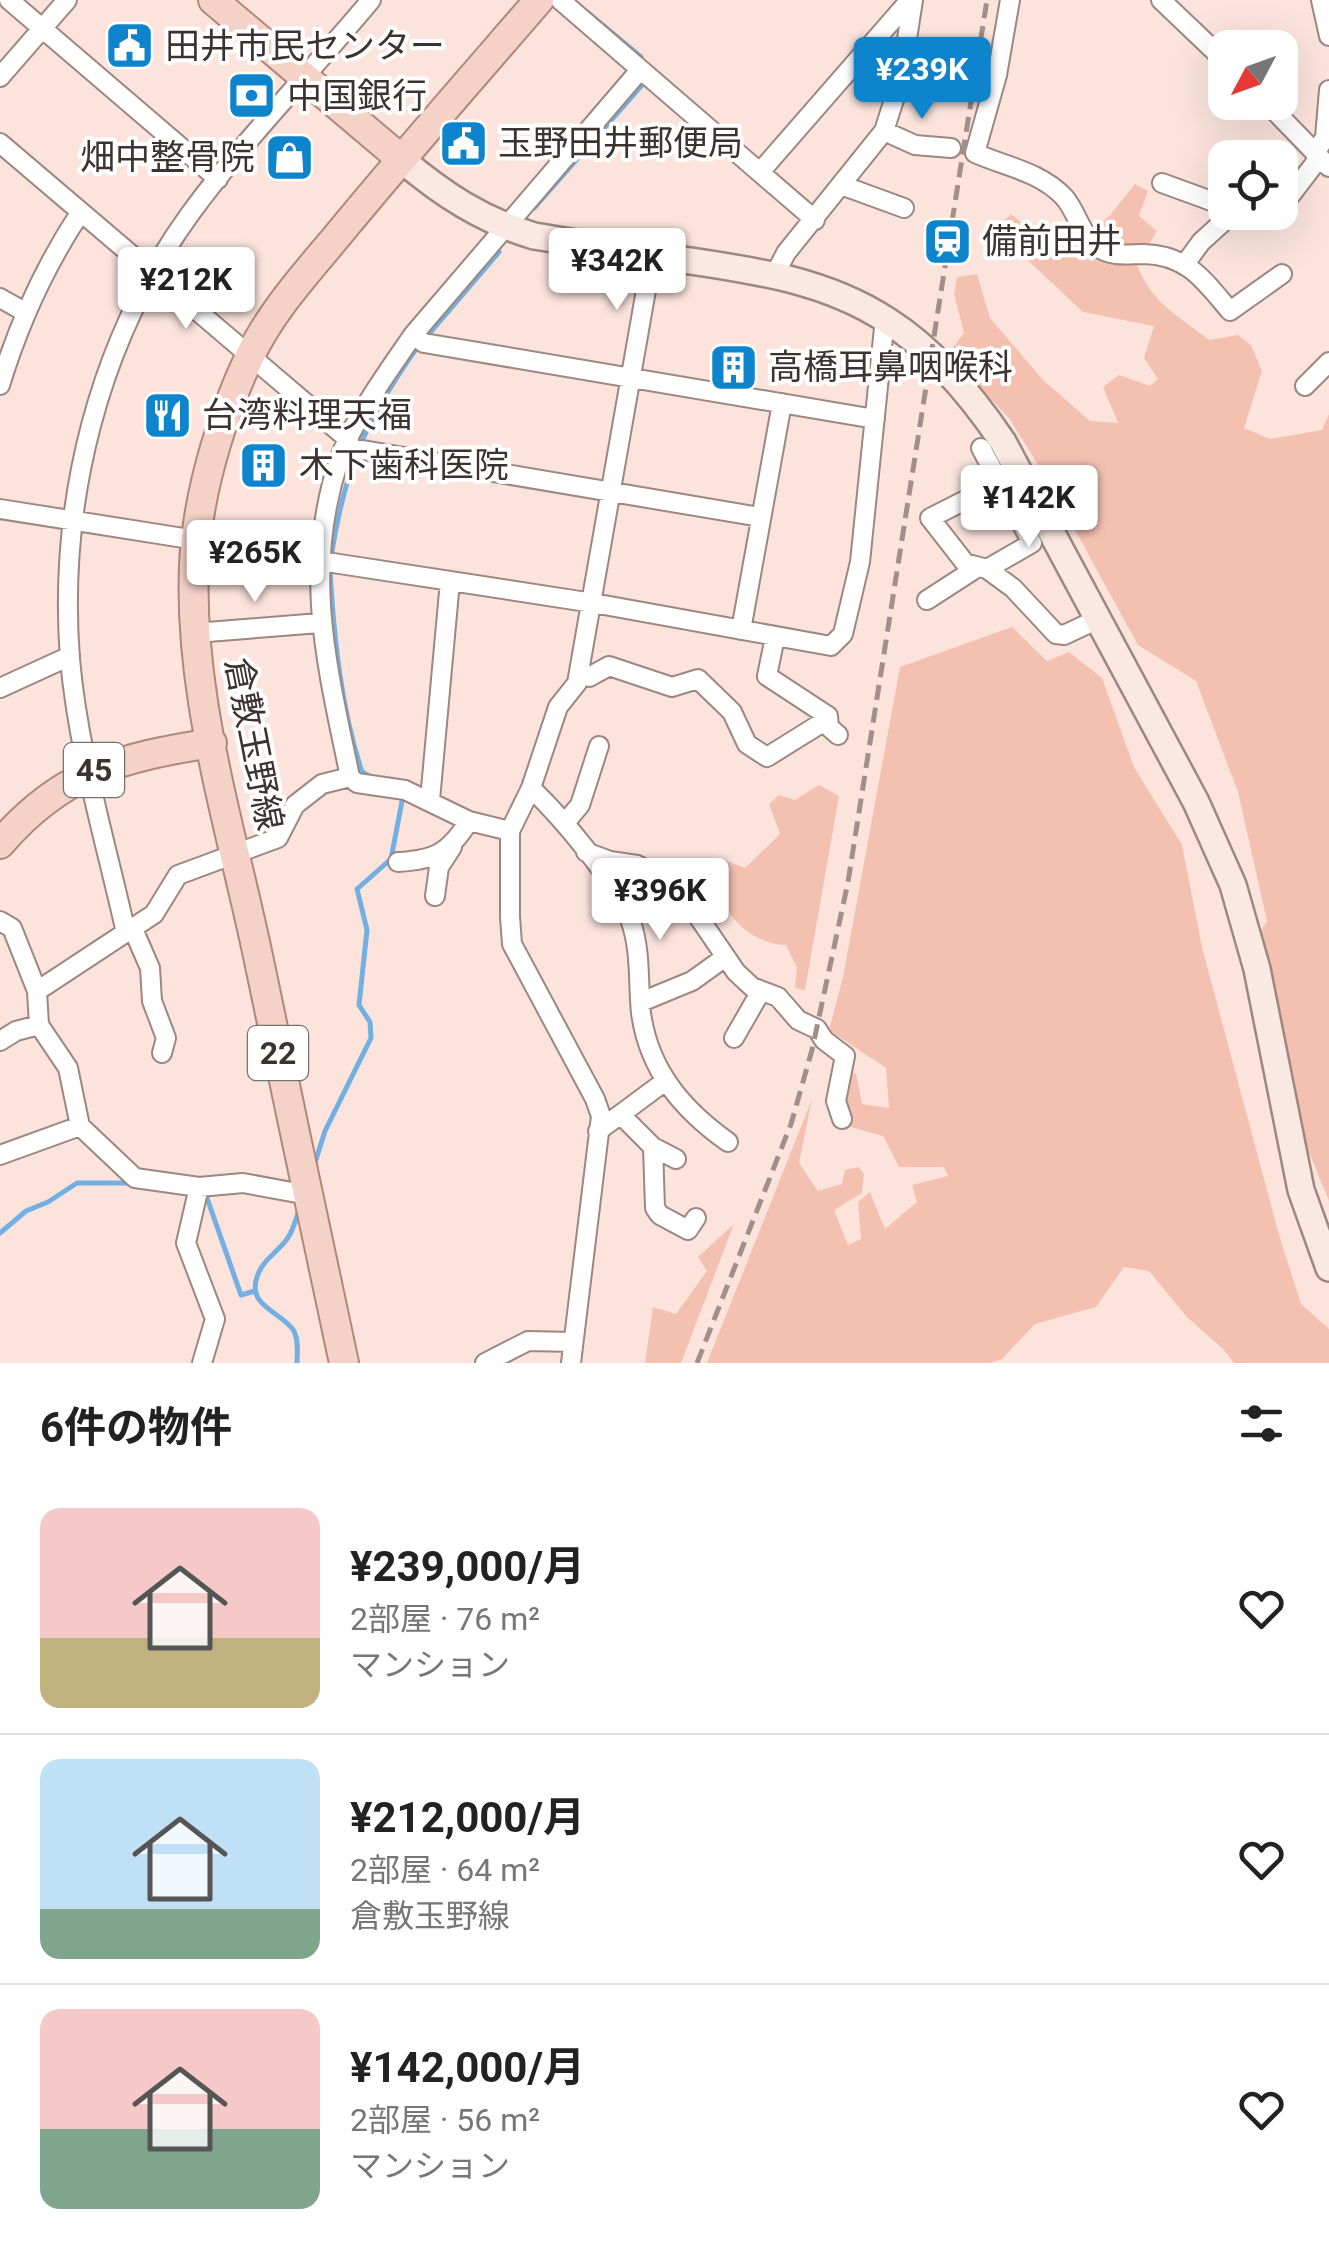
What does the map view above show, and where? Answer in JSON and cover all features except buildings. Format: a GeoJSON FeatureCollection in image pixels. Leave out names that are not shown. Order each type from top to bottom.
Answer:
{"type":"FeatureCollection","features":[{"type":"Feature","properties":{"kind":"main road"},"geometry":{"type":"LineString","coordinates":[[214,0],[401,159]]}},
{"type":"Feature","properties":{"kind":"main road","name":"倉敷玉野線"},"geometry":{"type":"LineString","coordinates":[[344,1363],[212,742],[195,634],[196,540],[202,498],[250,355],[293,289],[539,0]]}},
{"type":"Feature","properties":{"kind":"main road","name":"45"},"geometry":{"type":"LineString","coordinates":[[0,844],[26,814],[89,772],[121,760],[212,742]]}},
{"type":"Feature","properties":{"kind":"street"},"geometry":{"type":"LineString","coordinates":[[10,0],[218,179]]}},
{"type":"Feature","properties":{"kind":"street"},"geometry":{"type":"LineString","coordinates":[[0,77],[68,0]]}},
{"type":"Feature","properties":{"kind":"street"},"geometry":{"type":"LineString","coordinates":[[162,1052],[166,1038],[152,1001],[150,968],[130,931],[89,772],[70,656],[71,520],[91,424],[107,374],[152,272],[218,179],[371,0]]}},
{"type":"Feature","properties":{"kind":"street"},"geometry":{"type":"LineString","coordinates":[[560,0],[816,220]]}},
{"type":"Feature","properties":{"kind":"street"},"geometry":{"type":"LineString","coordinates":[[760,172],[912,0]]}},
{"type":"Feature","properties":{"kind":"street"},"geometry":{"type":"LineString","coordinates":[[775,274],[786,253],[884,131],[901,78],[912,0]]}},
{"type":"Feature","properties":{"kind":"street"},"geometry":{"type":"LineString","coordinates":[[1010,0],[997,75],[975,152],[1022,168],[1053,187],[1067,200],[1086,237],[1101,250],[1160,255],[1185,264],[1230,311],[1282,274]]}},
{"type":"Feature","properties":{"kind":"street"},"geometry":{"type":"LineString","coordinates":[[1161,0],[1208,45]]}},
{"type":"Feature","properties":{"kind":"street"},"geometry":{"type":"LineString","coordinates":[[1321,0],[1329,36]]}},
{"type":"Feature","properties":{"kind":"street"},"geometry":{"type":"LineString","coordinates":[[510,831],[469,821],[404,790],[357,783],[350,777],[320,623],[320,561],[330,497],[347,444],[383,379],[414,335],[640,72]]}},
{"type":"Feature","properties":{"kind":"street"},"geometry":{"type":"LineString","coordinates":[[1298,187],[1321,160],[1329,90]]}},
{"type":"Feature","properties":{"kind":"street"},"geometry":{"type":"LineString","coordinates":[[1283,120],[1321,160]]}},
{"type":"Feature","properties":{"kind":"street"},"geometry":{"type":"LineString","coordinates":[[884,131],[915,145],[951,148]]}},
{"type":"Feature","properties":{"kind":"street"},"geometry":{"type":"LineString","coordinates":[[0,143],[250,355],[347,444],[611,494],[760,517]]}},
{"type":"Feature","properties":{"kind":"street"},"geometry":{"type":"LineString","coordinates":[[401,159],[465,208],[507,228],[534,236],[775,274],[841,296],[884,318],[928,350],[990,423],[1196,802],[1232,885],[1257,968],[1300,1190],[1329,1268]]}},
{"type":"Feature","properties":{"kind":"street"},"geometry":{"type":"LineString","coordinates":[[1162,183],[1208,200]]}},
{"type":"Feature","properties":{"kind":"street"},"geometry":{"type":"LineString","coordinates":[[841,185],[904,208]]}},
{"type":"Feature","properties":{"kind":"street"},"geometry":{"type":"LineString","coordinates":[[0,384],[25,312],[80,213]]}},
{"type":"Feature","properties":{"kind":"street"},"geometry":{"type":"LineString","coordinates":[[1185,264],[1214,230]]}},
{"type":"Feature","properties":{"kind":"street"},"geometry":{"type":"LineString","coordinates":[[571,1363],[600,1116],[595,1098],[512,944],[510,831],[532,788],[558,707],[577,683],[652,256]]}},
{"type":"Feature","properties":{"kind":"street"},"geometry":{"type":"LineString","coordinates":[[0,298],[25,312]]}},
{"type":"Feature","properties":{"kind":"street"},"geometry":{"type":"LineString","coordinates":[[320,561],[593,603],[831,646],[843,634],[860,562],[884,318]]}},
{"type":"Feature","properties":{"kind":"street"},"geometry":{"type":"LineString","coordinates":[[414,335],[424,343],[875,419]]}},
{"type":"Feature","properties":{"kind":"street"},"geometry":{"type":"LineString","coordinates":[[1304,386],[1329,362]]}},
{"type":"Feature","properties":{"kind":"street"},"geometry":{"type":"LineString","coordinates":[[741,630],[782,402]]}},
{"type":"Feature","properties":{"kind":"street"},"geometry":{"type":"LineString","coordinates":[[927,600],[1032,542],[981,448]]}},
{"type":"Feature","properties":{"kind":"street"},"geometry":{"type":"LineString","coordinates":[[1000,483],[930,518],[966,563],[1014,588],[1056,634],[1064,635],[1098,619]]}},
{"type":"Feature","properties":{"kind":"street"},"geometry":{"type":"LineString","coordinates":[[0,509],[196,540]]}},
{"type":"Feature","properties":{"kind":"street"},"geometry":{"type":"LineString","coordinates":[[430,800],[450,581]]}},
{"type":"Feature","properties":{"kind":"street"},"geometry":{"type":"LineString","coordinates":[[195,634],[320,623]]}},
{"type":"Feature","properties":{"kind":"street"},"geometry":{"type":"LineString","coordinates":[[579,674],[589,677],[609,666],[672,687],[698,679],[732,712],[747,744],[767,757],[833,727],[828,716],[767,676],[775,637]]}},
{"type":"Feature","properties":{"kind":"street"},"geometry":{"type":"LineString","coordinates":[[0,688],[70,656]]}},
{"type":"Feature","properties":{"kind":"street"},"geometry":{"type":"LineString","coordinates":[[565,823],[580,806],[599,746]]}},
{"type":"Feature","properties":{"kind":"street"},"geometry":{"type":"LineString","coordinates":[[37,991],[154,914],[178,875],[278,838],[295,805],[322,784],[350,777]]}},
{"type":"Feature","properties":{"kind":"street"},"geometry":{"type":"LineString","coordinates":[[532,788],[565,823],[630,918],[636,942],[642,1018],[664,1082],[684,1106],[728,1142]]}},
{"type":"Feature","properties":{"kind":"street"},"geometry":{"type":"LineString","coordinates":[[436,896],[439,868],[469,821]]}},
{"type":"Feature","properties":{"kind":"street"},"geometry":{"type":"LineString","coordinates":[[398,862],[420,861],[440,854],[455,842]]}},
{"type":"Feature","properties":{"kind":"street"},"geometry":{"type":"LineString","coordinates":[[586,852],[636,865],[676,884],[706,924],[724,958],[752,987],[778,997],[798,1020],[817,1028],[824,1040],[845,1056],[836,1101],[842,1120]]}},
{"type":"Feature","properties":{"kind":"street"},"geometry":{"type":"LineString","coordinates":[[676,884],[698,877]]}},
{"type":"Feature","properties":{"kind":"street"},"geometry":{"type":"LineString","coordinates":[[0,920],[12,928],[37,991],[40,1024],[68,1068],[80,1126],[134,1178],[199,1187],[244,1184],[308,1195]]}},
{"type":"Feature","properties":{"kind":"street"},"geometry":{"type":"LineString","coordinates":[[641,1002],[692,981],[724,958]]}},
{"type":"Feature","properties":{"kind":"street"},"geometry":{"type":"LineString","coordinates":[[734,1038],[761,990]]}},
{"type":"Feature","properties":{"kind":"street"},"geometry":{"type":"LineString","coordinates":[[0,1041],[40,1024]]}},
{"type":"Feature","properties":{"kind":"street"},"geometry":{"type":"LineString","coordinates":[[598,1131],[664,1082]]}},
{"type":"Feature","properties":{"kind":"street"},"geometry":{"type":"LineString","coordinates":[[621,1115],[652,1147],[676,1159]]}},
{"type":"Feature","properties":{"kind":"street"},"geometry":{"type":"LineString","coordinates":[[0,1155],[80,1126]]}},
{"type":"Feature","properties":{"kind":"street"},"geometry":{"type":"LineString","coordinates":[[652,1147],[655,1208],[660,1215],[688,1230],[696,1218]]}},
{"type":"Feature","properties":{"kind":"street"},"geometry":{"type":"LineString","coordinates":[[199,1187],[186,1243],[214,1320],[202,1363]]}},
{"type":"Feature","properties":{"kind":"street"},"geometry":{"type":"LineString","coordinates":[[485,1363],[528,1340],[573,1342]]}},
{"type":"Feature","properties":{"kind":"shaded area"},"geometry":{"type":"Polygon","coordinates":[[[1135,184],[1148,191],[1139,216],[1157,231],[1137,265],[1150,289],[1167,308],[1209,340],[1238,335],[1251,345],[1262,371],[1244,428],[1270,439],[1322,430],[1329,414],[1329,1201],[1292,1111],[1258,935],[1267,921],[1238,792],[1196,681],[1138,645],[1009,418],[948,354],[964,333],[954,294],[957,277],[977,274],[990,318],[1043,380],[1090,421],[1118,423],[1103,387],[1119,375],[1150,386],[1158,379],[1144,358],[1154,326],[1083,312],[1002,236],[1002,222],[1011,214],[1064,257],[1111,214],[1135,184]]]}},
{"type":"Feature","properties":{"kind":"shaded area"},"geometry":{"type":"Polygon","coordinates":[[[1012,627],[1047,661],[1069,652],[1102,678],[1134,767],[1182,845],[1202,947],[1279,1235],[1301,1304],[1329,1329],[1329,1363],[1234,1363],[1186,1316],[1149,1271],[1124,1267],[1096,1307],[1035,1324],[1002,1359],[990,1363],[707,1363],[812,1099],[799,1163],[818,1191],[842,1184],[845,1170],[859,1167],[864,1174],[862,1193],[834,1210],[848,1245],[861,1239],[858,1202],[870,1192],[885,1229],[917,1202],[912,1185],[948,1176],[944,1167],[899,1167],[883,1136],[851,1127],[842,1103],[849,1074],[856,1073],[862,1104],[889,1108],[886,1068],[829,1030],[843,977],[900,667],[1012,627]]]}},
{"type":"Feature","properties":{"kind":"shaded area"},"geometry":{"type":"Polygon","coordinates":[[[819,785],[839,796],[805,990],[795,988],[797,968],[786,945],[771,943],[746,930],[727,910],[703,872],[721,859],[745,868],[780,834],[769,804],[779,795],[795,800],[819,785]]]}},
{"type":"Feature","properties":{"kind":"shaded area"},"geometry":{"type":"Polygon","coordinates":[[[734,1224],[681,1363],[645,1363],[653,1307],[676,1314],[707,1271],[698,1257],[734,1224]]]}},
{"type":"Feature","properties":{"kind":"waterway"},"geometry":{"type":"LineString","coordinates":[[587,12],[641,57],[641,65]]}},
{"type":"Feature","properties":{"kind":"waterway"},"geometry":{"type":"LineString","coordinates":[[534,208],[642,85],[642,76]]}},
{"type":"Feature","properties":{"kind":"waterway"},"geometry":{"type":"LineString","coordinates":[[429,334],[499,252]]}},
{"type":"Feature","properties":{"kind":"waterway"},"geometry":{"type":"LineString","coordinates":[[332,551],[344,493],[361,444],[384,398],[416,349]]}},
{"type":"Feature","properties":{"kind":"waterway"},"geometry":{"type":"LineString","coordinates":[[330,572],[344,698],[362,772],[371,777]]}},
{"type":"Feature","properties":{"kind":"waterway"},"geometry":{"type":"LineString","coordinates":[[314,1166],[325,1131],[371,1038],[370,1022],[359,1005],[367,930],[357,889],[391,859],[403,796]]}},
{"type":"Feature","properties":{"kind":"waterway"},"geometry":{"type":"LineString","coordinates":[[0,1233],[26,1211],[77,1183],[131,1183]]}},
{"type":"Feature","properties":{"kind":"waterway"},"geometry":{"type":"LineString","coordinates":[[207,1198],[241,1295],[255,1291]]}},
{"type":"Feature","properties":{"kind":"waterway"},"geometry":{"type":"LineString","coordinates":[[297,1363],[294,1331],[261,1302],[255,1287],[266,1261],[289,1236],[299,1210]]}},
{"type":"Feature","properties":{"kind":"railway"},"geometry":{"type":"LineString","coordinates":[[697,1363],[791,1124],[812,1050],[848,882],[987,0]]}},
{"type":"Feature","properties":{"kind":"place","name":"田井市民センター"},"geometry":{"type":"Point","coordinates":[130,46]}},
{"type":"Feature","properties":{"kind":"place","name":"中国銀行"},"geometry":{"type":"Point","coordinates":[252,96]}},
{"type":"Feature","properties":{"kind":"place","name":"玉野田井郵便局"},"geometry":{"type":"Point","coordinates":[463,143]}},
{"type":"Feature","properties":{"kind":"place","name":"畑中整骨院"},"geometry":{"type":"Point","coordinates":[290,157]}},
{"type":"Feature","properties":{"kind":"place","name":"備前田井"},"geometry":{"type":"Point","coordinates":[947,241]}},
{"type":"Feature","properties":{"kind":"place","name":"高橋耳鼻咽喉科"},"geometry":{"type":"Point","coordinates":[733,367]}},
{"type":"Feature","properties":{"kind":"place","name":"台湾料理天福"},"geometry":{"type":"Point","coordinates":[167,415]}},
{"type":"Feature","properties":{"kind":"place","name":"木下歯科医院"},"geometry":{"type":"Point","coordinates":[264,465]}}]}
